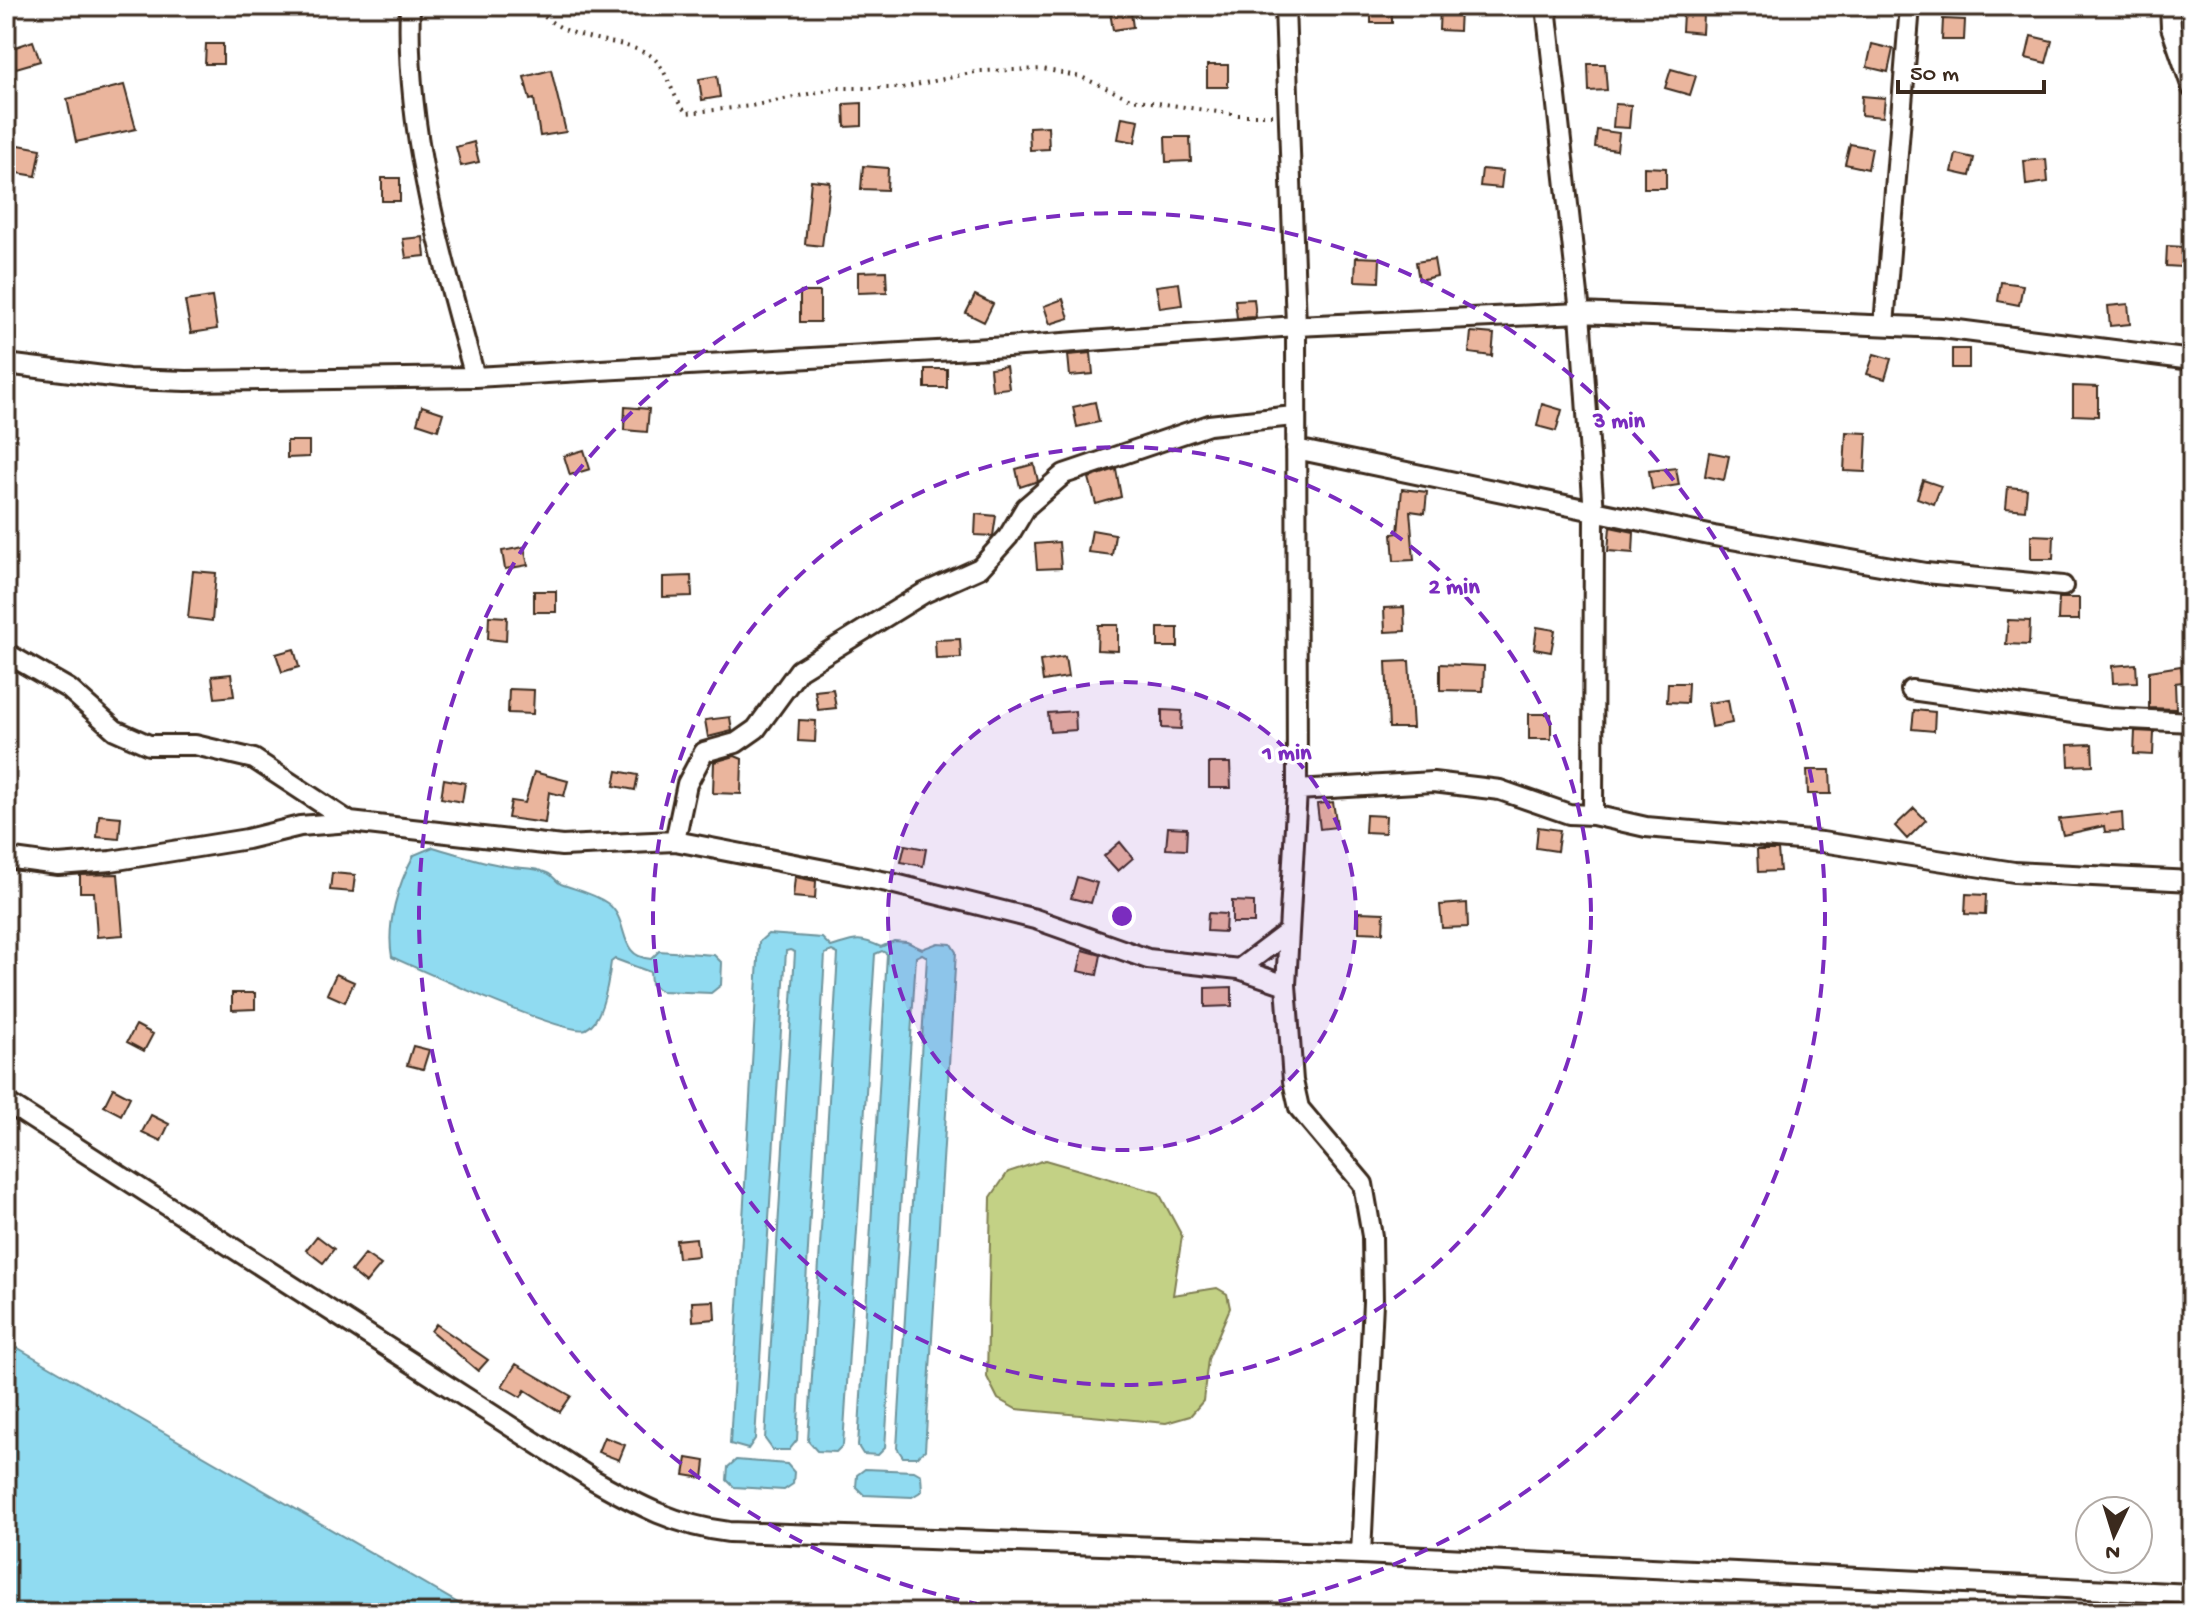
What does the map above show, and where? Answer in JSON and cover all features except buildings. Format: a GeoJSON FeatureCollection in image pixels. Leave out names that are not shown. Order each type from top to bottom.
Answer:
{"type":"FeatureCollection","features":[{"type":"Feature","properties":{"kind":"street"},"geometry":{"type":"LineString","coordinates":[[410,6],[409,39],[417,139],[441,254],[475,377]]}},
{"type":"Feature","properties":{"kind":"street"},"geometry":{"type":"LineString","coordinates":[[1285,6],[1296,326],[1293,416],[1296,449],[1297,790],[1286,985],[1293,1081],[1299,1108],[1363,1184],[1372,1236],[1373,1302],[1361,1554]]}},
{"type":"Feature","properties":{"kind":"street"},"geometry":{"type":"LineString","coordinates":[[1546,6],[1580,313],[1594,513],[1593,815]]}},
{"type":"Feature","properties":{"kind":"street"},"geometry":{"type":"LineString","coordinates":[[1884,325],[1910,6]]}},
{"type":"Feature","properties":{"kind":"street"},"geometry":{"type":"LineString","coordinates":[[2170,6],[2174,38],[2192,88]]}},
{"type":"Feature","properties":{"kind":"street"},"geometry":{"type":"LineString","coordinates":[[6,364],[128,379],[171,381],[475,377],[1008,347],[1296,326],[1580,313],[1942,328],[2192,360]]}},
{"type":"Feature","properties":{"kind":"street"},"geometry":{"type":"LineString","coordinates":[[675,841],[687,784],[704,752],[736,743],[756,729],[799,670],[924,593],[980,568],[1008,537],[1026,507],[1064,474],[1209,425],[1293,416]]}},
{"type":"Feature","properties":{"kind":"street"},"geometry":{"type":"LineString","coordinates":[[1296,449],[1594,513],[1926,573],[2063,586]]}},
{"type":"Feature","properties":{"kind":"street"},"geometry":{"type":"LineString","coordinates":[[6,653],[69,689],[115,730],[149,745],[195,745],[254,759],[350,822]]}},
{"type":"Feature","properties":{"kind":"street"},"geometry":{"type":"LineString","coordinates":[[1911,690],[2109,718],[2192,722]]}},
{"type":"Feature","properties":{"kind":"street"},"geometry":{"type":"LineString","coordinates":[[1297,790],[1433,782],[1500,790],[1569,814],[1593,815],[1646,827],[1822,842],[2014,872],[2192,881]]}},
{"type":"Feature","properties":{"kind":"street"},"geometry":{"type":"LineString","coordinates":[[6,858],[58,865],[111,861],[233,842],[300,826],[350,822],[562,846],[675,841],[887,882],[1035,919],[1148,959],[1239,969],[1286,985]]}},
{"type":"Feature","properties":{"kind":"street"},"geometry":{"type":"LineString","coordinates":[[1239,969],[1288,932]]}},
{"type":"Feature","properties":{"kind":"street"},"geometry":{"type":"LineString","coordinates":[[6,1102],[594,1480],[649,1512],[695,1528],[729,1532],[1361,1554],[2192,1594]]}},
{"type":"Feature","properties":{"kind":"path"},"geometry":{"type":"LineString","coordinates":[[533,6],[547,22],[599,42],[648,53],[660,66],[675,102],[687,113],[751,106],[837,88],[902,88],[980,71],[1043,69],[1081,77],[1131,99],[1238,115],[1288,116]]}},
{"type":"Feature","properties":{"kind":"green space"},"geometry":{"type":"Polygon","coordinates":[[[1045,1160],[1159,1193],[1182,1236],[1173,1295],[1217,1288],[1227,1294],[1230,1308],[1208,1359],[1203,1401],[1190,1416],[1166,1423],[1016,1409],[998,1399],[987,1377],[991,1197],[1008,1172],[1045,1160]]]}},
{"type":"Feature","properties":{"kind":"water"},"geometry":{"type":"Polygon","coordinates":[[[433,847],[510,867],[536,869],[549,874],[561,884],[591,894],[614,910],[628,945],[640,957],[651,959],[659,951],[714,955],[722,963],[721,985],[711,993],[661,991],[651,984],[650,972],[615,959],[611,962],[597,1017],[586,1029],[573,1029],[492,1000],[392,957],[392,918],[403,879],[414,855],[433,847]]]}},
{"type":"Feature","properties":{"kind":"water"},"geometry":{"type":"Polygon","coordinates":[[[768,934],[822,938],[831,947],[856,940],[881,947],[894,941],[907,942],[922,949],[938,943],[951,944],[956,952],[925,1450],[917,1457],[903,1457],[897,1448],[927,957],[922,954],[916,957],[885,1448],[878,1455],[863,1454],[858,1446],[887,954],[882,951],[875,954],[843,1445],[836,1452],[817,1451],[808,1441],[838,954],[832,951],[825,954],[797,1440],[789,1450],[773,1450],[765,1439],[795,952],[790,950],[786,951],[755,1439],[748,1449],[730,1444],[759,942],[768,934]]]}},
{"type":"Feature","properties":{"kind":"water"},"geometry":{"type":"Polygon","coordinates":[[[6,1341],[475,1613],[6,1613],[6,1341]]]}},
{"type":"Feature","properties":{"kind":"water"},"geometry":{"type":"Polygon","coordinates":[[[736,1460],[787,1464],[794,1472],[793,1484],[784,1490],[734,1487],[727,1480],[728,1467],[736,1460]]]}},
{"type":"Feature","properties":{"kind":"water"},"geometry":{"type":"Polygon","coordinates":[[[865,1469],[914,1471],[921,1475],[922,1491],[912,1497],[864,1495],[856,1487],[857,1475],[865,1469]]]}}]}
